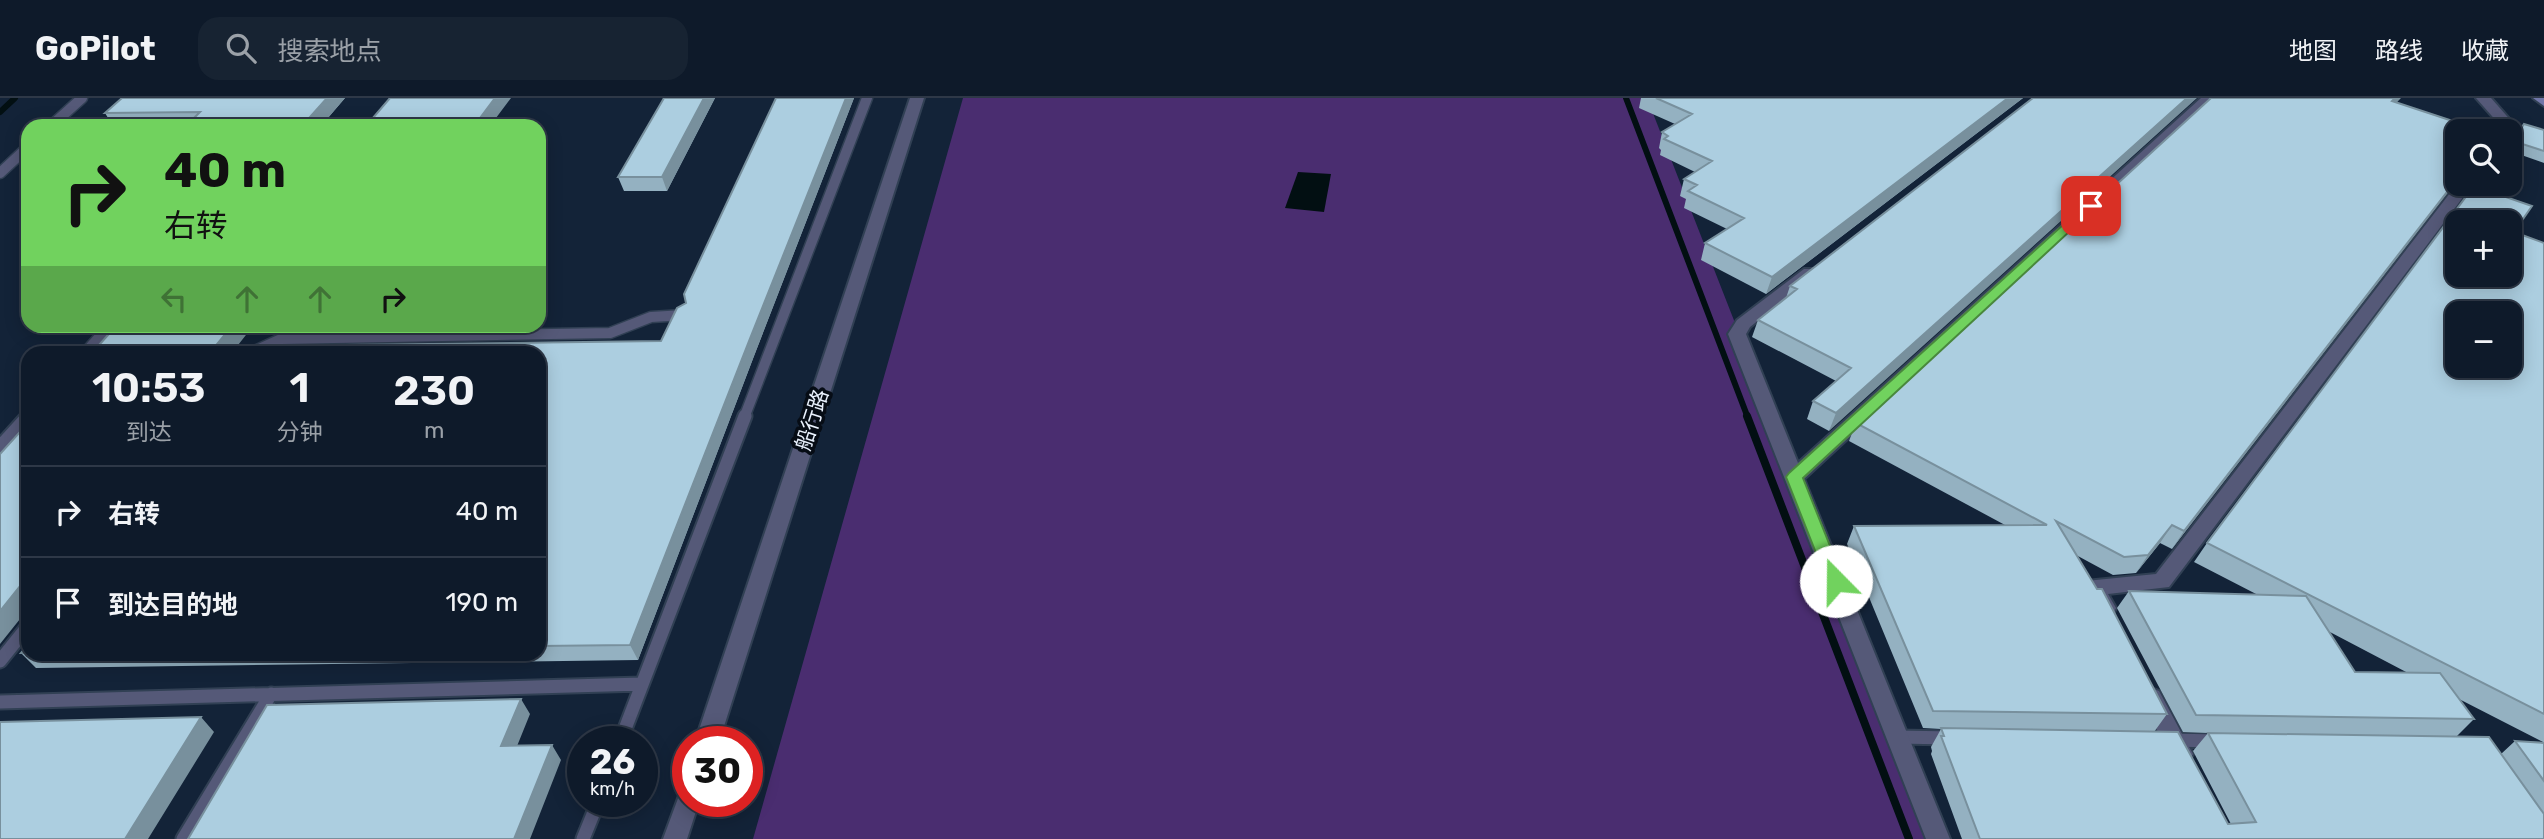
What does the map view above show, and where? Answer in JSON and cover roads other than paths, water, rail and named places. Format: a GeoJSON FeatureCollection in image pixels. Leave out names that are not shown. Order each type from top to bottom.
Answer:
{"type":"FeatureCollection","features":[{"type":"Feature","properties":{"kind":"main road"},"geometry":{"type":"LineString","coordinates":[[2540,98],[2544,102]]}},
{"type":"Feature","properties":{"kind":"street","name":"船行路"},"geometry":{"type":"LineString","coordinates":[[711,726],[917,98]]}},
{"type":"Feature","properties":{"kind":"street"},"geometry":{"type":"LineString","coordinates":[[1794,477],[2209,98]]}},
{"type":"Feature","properties":{"kind":"street"},"geometry":{"type":"LineString","coordinates":[[2483,98],[2502,119]]}},
{"type":"Feature","properties":{"kind":"street"},"geometry":{"type":"LineString","coordinates":[[2112,622],[2094,587],[2162,581],[2456,196]]}},
{"type":"Feature","properties":{"kind":"street"},"geometry":{"type":"LineString","coordinates":[[1830,257],[1743,324],[1737,334],[1938,839]]}},
{"type":"Feature","properties":{"kind":"street"},"geometry":{"type":"LineString","coordinates":[[2143,681],[2166,740],[2193,777]]}},
{"type":"Feature","properties":{"kind":"street"},"geometry":{"type":"LineString","coordinates":[[675,839],[682,817]]}},
{"type":"Feature","properties":{"kind":"lane"},"geometry":{"type":"LineString","coordinates":[[59,119],[82,98]]}},
{"type":"Feature","properties":{"kind":"lane"},"geometry":{"type":"LineString","coordinates":[[626,726],[779,316],[867,98]]}},
{"type":"Feature","properties":{"kind":"lane"},"geometry":{"type":"LineString","coordinates":[[0,173],[21,154]]}},
{"type":"Feature","properties":{"kind":"lane"},"geometry":{"type":"LineString","coordinates":[[266,346],[281,339],[611,333],[651,317],[684,315]]}},
{"type":"Feature","properties":{"kind":"lane"},"geometry":{"type":"LineString","coordinates":[[0,447],[21,424]]}},
{"type":"Feature","properties":{"kind":"lane"},"geometry":{"type":"LineString","coordinates":[[0,661],[21,635]]}},
{"type":"Feature","properties":{"kind":"lane"},"geometry":{"type":"LineString","coordinates":[[0,702],[642,684]]}},
{"type":"Feature","properties":{"kind":"lane"},"geometry":{"type":"LineString","coordinates":[[183,839],[271,694]]}},
{"type":"Feature","properties":{"kind":"lane"},"geometry":{"type":"LineString","coordinates":[[1897,737],[1966,738]]}},
{"type":"Feature","properties":{"kind":"lane"},"geometry":{"type":"LineString","coordinates":[[2166,740],[2228,741]]}},
{"type":"Feature","properties":{"kind":"lane"},"geometry":{"type":"LineString","coordinates":[[583,839],[592,817]]}},
{"type":"Feature","properties":{"kind":"waterway"},"geometry":{"type":"LineString","coordinates":[[0,112],[15,98]]}},
{"type":"Feature","properties":{"kind":"waterway"},"geometry":{"type":"LineString","coordinates":[[1626,98],[1748,418]]}},
{"type":"Feature","properties":{"kind":"waterway"},"geometry":{"type":"LineString","coordinates":[[1747,416],[1909,839]]}}]}
